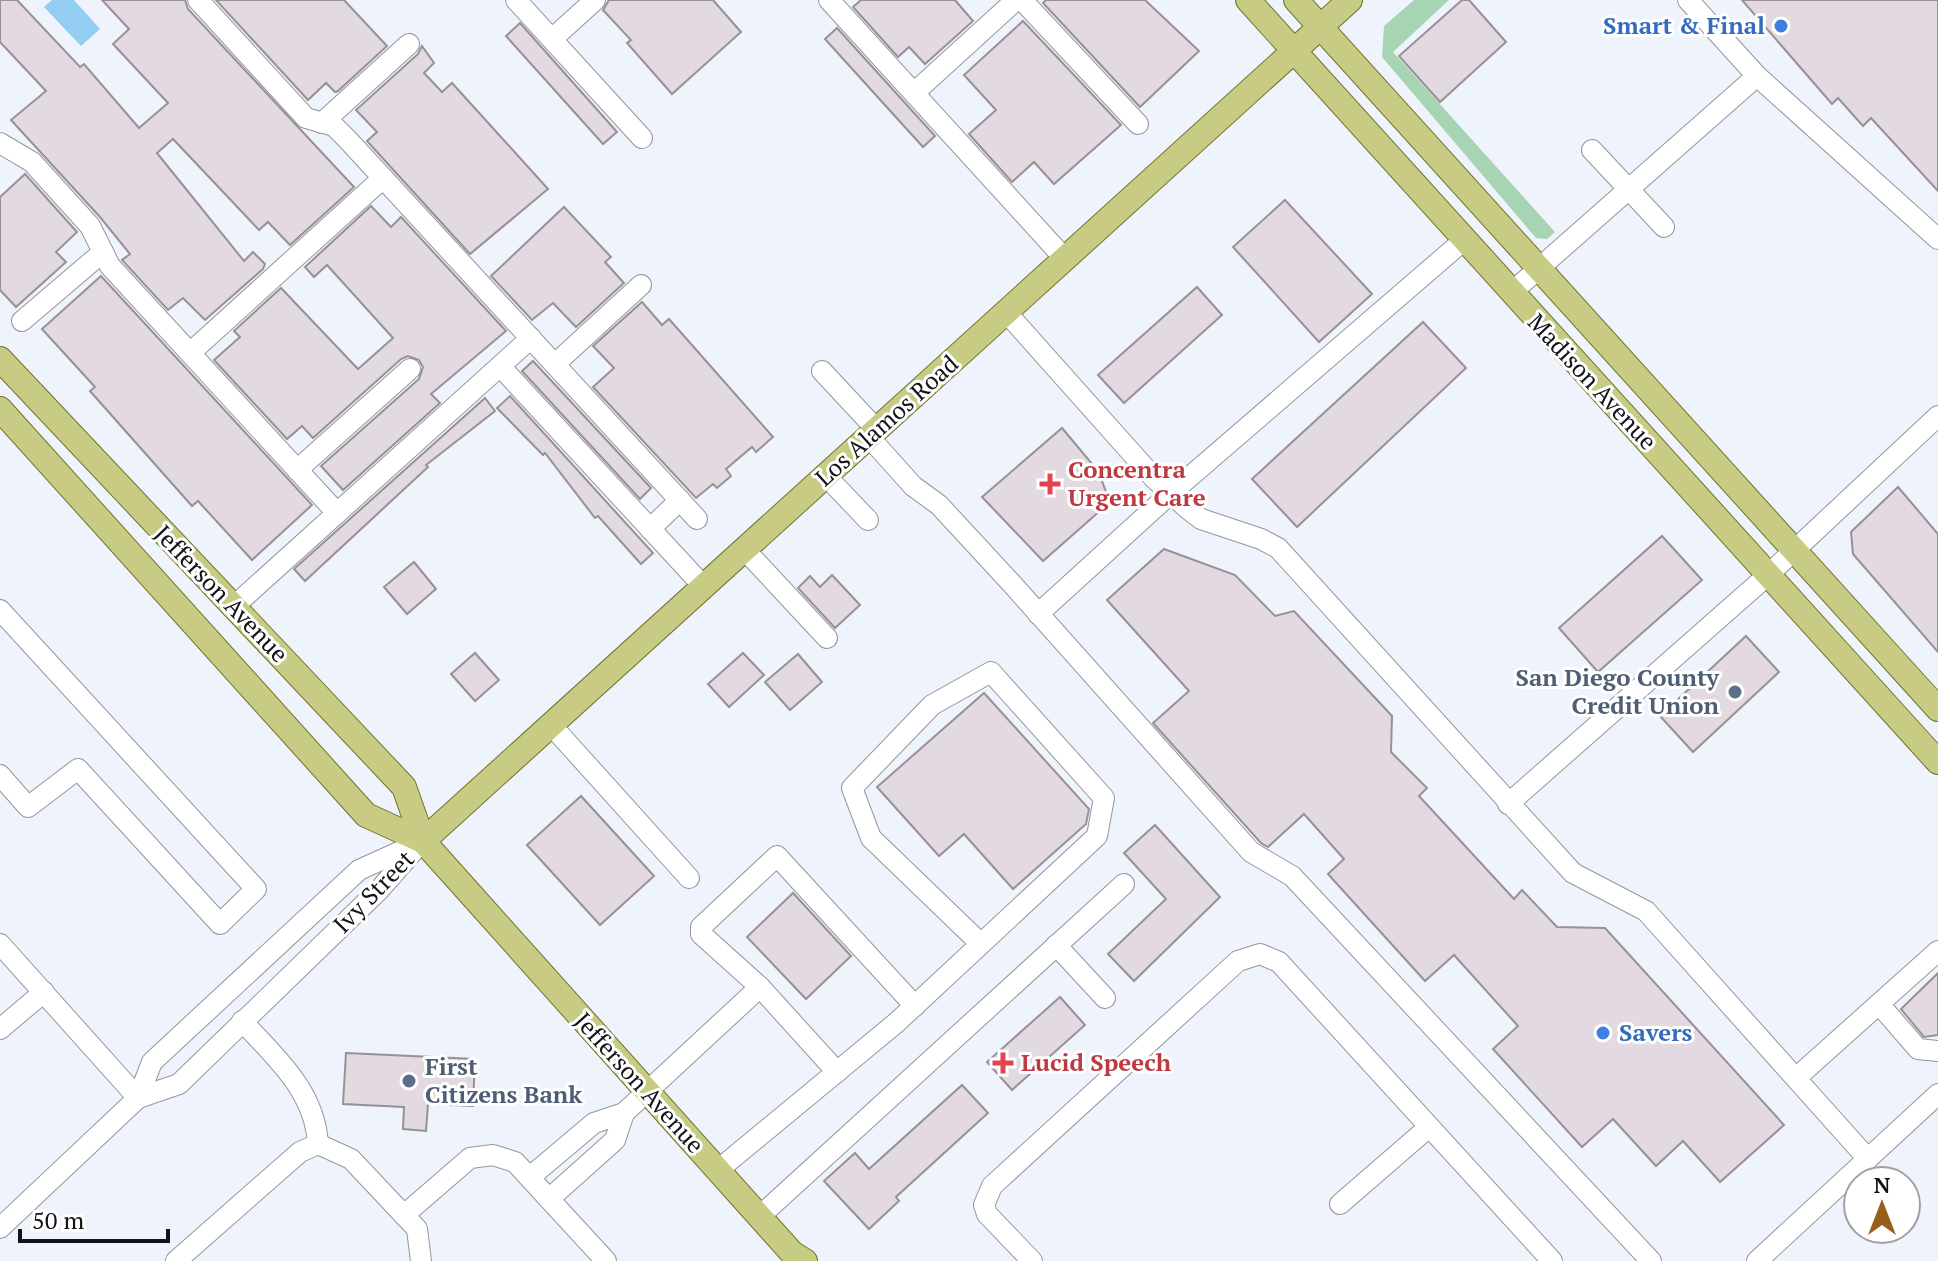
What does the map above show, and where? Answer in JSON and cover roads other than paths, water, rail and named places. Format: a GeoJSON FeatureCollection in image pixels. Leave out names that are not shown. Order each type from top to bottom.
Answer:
{"type":"FeatureCollection","features":[{"type":"Feature","properties":{"kind":"main road","name":"Madison Avenue"},"geometry":{"type":"LineString","coordinates":[[1248,0],[1938,762]]}},
{"type":"Feature","properties":{"kind":"main road","name":"Madison Avenue"},"geometry":{"type":"LineString","coordinates":[[1296,0],[1938,709]]}},
{"type":"Feature","properties":{"kind":"main road","name":"Los Alamos Road"},"geometry":{"type":"LineString","coordinates":[[423,841],[1350,0]]}},
{"type":"Feature","properties":{"kind":"main road","name":"Jefferson Avenue"},"geometry":{"type":"LineString","coordinates":[[0,359],[404,787],[423,841],[797,1258]]}},
{"type":"Feature","properties":{"kind":"main road","name":"Jefferson Avenue"},"geometry":{"type":"LineString","coordinates":[[0,409],[366,815],[423,841]]}},
{"type":"Feature","properties":{"kind":"street"},"geometry":{"type":"LineString","coordinates":[[198,0],[306,118],[334,126],[697,519]]}},
{"type":"Feature","properties":{"kind":"street"},"geometry":{"type":"LineString","coordinates":[[516,0],[642,138]]}},
{"type":"Feature","properties":{"kind":"street"},"geometry":{"type":"LineString","coordinates":[[552,39],[595,0]]}},
{"type":"Feature","properties":{"kind":"street"},"geometry":{"type":"LineString","coordinates":[[829,0],[1065,259]]}},
{"type":"Feature","properties":{"kind":"street"},"geometry":{"type":"LineString","coordinates":[[915,92],[1019,0],[1138,124]]}},
{"type":"Feature","properties":{"kind":"street"},"geometry":{"type":"LineString","coordinates":[[1688,0],[1757,76],[1938,239]]}},
{"type":"Feature","properties":{"kind":"street"},"geometry":{"type":"LineString","coordinates":[[322,123],[409,44]]}},
{"type":"Feature","properties":{"kind":"street"},"geometry":{"type":"LineString","coordinates":[[1511,293],[1757,76]]}},
{"type":"Feature","properties":{"kind":"street"},"geometry":{"type":"LineString","coordinates":[[2,148],[32,162],[90,226],[110,266],[337,513]]}},
{"type":"Feature","properties":{"kind":"street"},"geometry":{"type":"LineString","coordinates":[[1592,150],[1664,227]]}},
{"type":"Feature","properties":{"kind":"street"},"geometry":{"type":"LineString","coordinates":[[190,353],[383,178]]}},
{"type":"Feature","properties":{"kind":"street"},"geometry":{"type":"LineString","coordinates":[[1038,614],[1171,493],[1463,241]]}},
{"type":"Feature","properties":{"kind":"street"},"geometry":{"type":"LineString","coordinates":[[22,321],[103,252]]}},
{"type":"Feature","properties":{"kind":"street"},"geometry":{"type":"LineString","coordinates":[[555,364],[641,285]]}},
{"type":"Feature","properties":{"kind":"street"},"geometry":{"type":"LineString","coordinates":[[1006,312],[1171,493],[1201,519],[1278,548],[1573,873],[1646,911],[1868,1159]]}},
{"type":"Feature","properties":{"kind":"street"},"geometry":{"type":"LineString","coordinates":[[232,608],[531,338]]}},
{"type":"Feature","properties":{"kind":"street"},"geometry":{"type":"LineString","coordinates":[[500,366],[704,587]]}},
{"type":"Feature","properties":{"kind":"street"},"geometry":{"type":"LineString","coordinates":[[297,470],[410,369]]}},
{"type":"Feature","properties":{"kind":"street"},"geometry":{"type":"LineString","coordinates":[[822,371],[913,486],[939,505],[1251,852],[1292,876],[1651,1261]]}},
{"type":"Feature","properties":{"kind":"street"},"geometry":{"type":"LineString","coordinates":[[1508,804],[1769,574],[1938,416]]}},
{"type":"Feature","properties":{"kind":"street"},"geometry":{"type":"LineString","coordinates":[[826,476],[868,520]]}},
{"type":"Feature","properties":{"kind":"street"},"geometry":{"type":"LineString","coordinates":[[650,529],[680,500]]}},
{"type":"Feature","properties":{"kind":"street"},"geometry":{"type":"LineString","coordinates":[[745,550],[827,638]]}},
{"type":"Feature","properties":{"kind":"street"},"geometry":{"type":"LineString","coordinates":[[0,610],[256,889],[220,924],[78,769],[28,807],[0,775]]}},
{"type":"Feature","properties":{"kind":"street"},"geometry":{"type":"LineString","coordinates":[[718,1170],[915,1006],[1097,836],[1104,798],[991,672],[932,705],[852,788],[871,838],[981,944]]}},
{"type":"Feature","properties":{"kind":"street"},"geometry":{"type":"LineString","coordinates":[[552,726],[689,878]]}},
{"type":"Feature","properties":{"kind":"street","name":"Ivy Street"},"geometry":{"type":"LineString","coordinates":[[0,1228],[138,1098],[179,1084],[380,889],[423,841]]}},
{"type":"Feature","properties":{"kind":"street","name":"Ivy Street"},"geometry":{"type":"LineString","coordinates":[[138,1098],[152,1062],[359,870],[423,841]]}},
{"type":"Feature","properties":{"kind":"street"},"geometry":{"type":"LineString","coordinates":[[837,1072],[760,987],[701,934],[701,927],[777,856],[915,1006]]}},
{"type":"Feature","properties":{"kind":"street"},"geometry":{"type":"LineString","coordinates":[[760,1216],[1124,884]]}},
{"type":"Feature","properties":{"kind":"street"},"geometry":{"type":"LineString","coordinates":[[1056,945],[1105,998]]}},
{"type":"Feature","properties":{"kind":"street"},"geometry":{"type":"LineString","coordinates":[[1796,1078],[1938,951]]}},
{"type":"Feature","properties":{"kind":"street"},"geometry":{"type":"LineString","coordinates":[[3,954],[44,992],[138,1098]]}},
{"type":"Feature","properties":{"kind":"street"},"geometry":{"type":"LineString","coordinates":[[1028,1260],[987,1214],[984,1205],[992,1186],[1238,961],[1250,955],[1269,956],[1279,962],[1552,1261]]}},
{"type":"Feature","properties":{"kind":"street"},"geometry":{"type":"LineString","coordinates":[[530,1177],[594,1123],[624,1113],[760,987]]}},
{"type":"Feature","properties":{"kind":"street"},"geometry":{"type":"LineString","coordinates":[[0,1029],[44,992]]}},
{"type":"Feature","properties":{"kind":"street"},"geometry":{"type":"LineString","coordinates":[[1879,1004],[1918,1049],[1938,1051]]}},
{"type":"Feature","properties":{"kind":"street"},"geometry":{"type":"LineString","coordinates":[[242,1021],[305,1094],[314,1116],[318,1144]]}},
{"type":"Feature","properties":{"kind":"street"},"geometry":{"type":"LineString","coordinates":[[1757,1261],[1938,1094]]}},
{"type":"Feature","properties":{"kind":"street"},"geometry":{"type":"LineString","coordinates":[[549,1199],[615,1140],[624,1113]]}},
{"type":"Feature","properties":{"kind":"street"},"geometry":{"type":"LineString","coordinates":[[1340,1204],[1429,1127]]}},
{"type":"Feature","properties":{"kind":"street"},"geometry":{"type":"LineString","coordinates":[[570,1143],[587,1164]]}},
{"type":"Feature","properties":{"kind":"street"},"geometry":{"type":"LineString","coordinates":[[176,1261],[300,1152],[318,1144],[351,1159],[404,1215],[417,1229],[422,1255]]}},
{"type":"Feature","properties":{"kind":"street"},"geometry":{"type":"LineString","coordinates":[[404,1215],[470,1158],[493,1155],[515,1162],[606,1261]]}},
{"type":"Feature","properties":{"kind":"water"},"geometry":{"type":"Polygon","coordinates":[[[52,0],[74,0],[100,29],[81,46],[44,7],[52,0]]]}},
{"type":"Feature","properties":{"kind":"place","name":"Smart & Final"},"geometry":{"type":"Point","coordinates":[1781,26]}},
{"type":"Feature","properties":{"kind":"place","name":"Concentra Urgent Care"},"geometry":{"type":"Point","coordinates":[1050,484]}},
{"type":"Feature","properties":{"kind":"place","name":"San Diego County Credit Union"},"geometry":{"type":"Point","coordinates":[1735,692]}},
{"type":"Feature","properties":{"kind":"place","name":"Savers"},"geometry":{"type":"Point","coordinates":[1603,1033]}},
{"type":"Feature","properties":{"kind":"place","name":"Lucid Speech"},"geometry":{"type":"Point","coordinates":[1003,1063]}},
{"type":"Feature","properties":{"kind":"place","name":"First Citizens Bank"},"geometry":{"type":"Point","coordinates":[409,1081]}}]}
